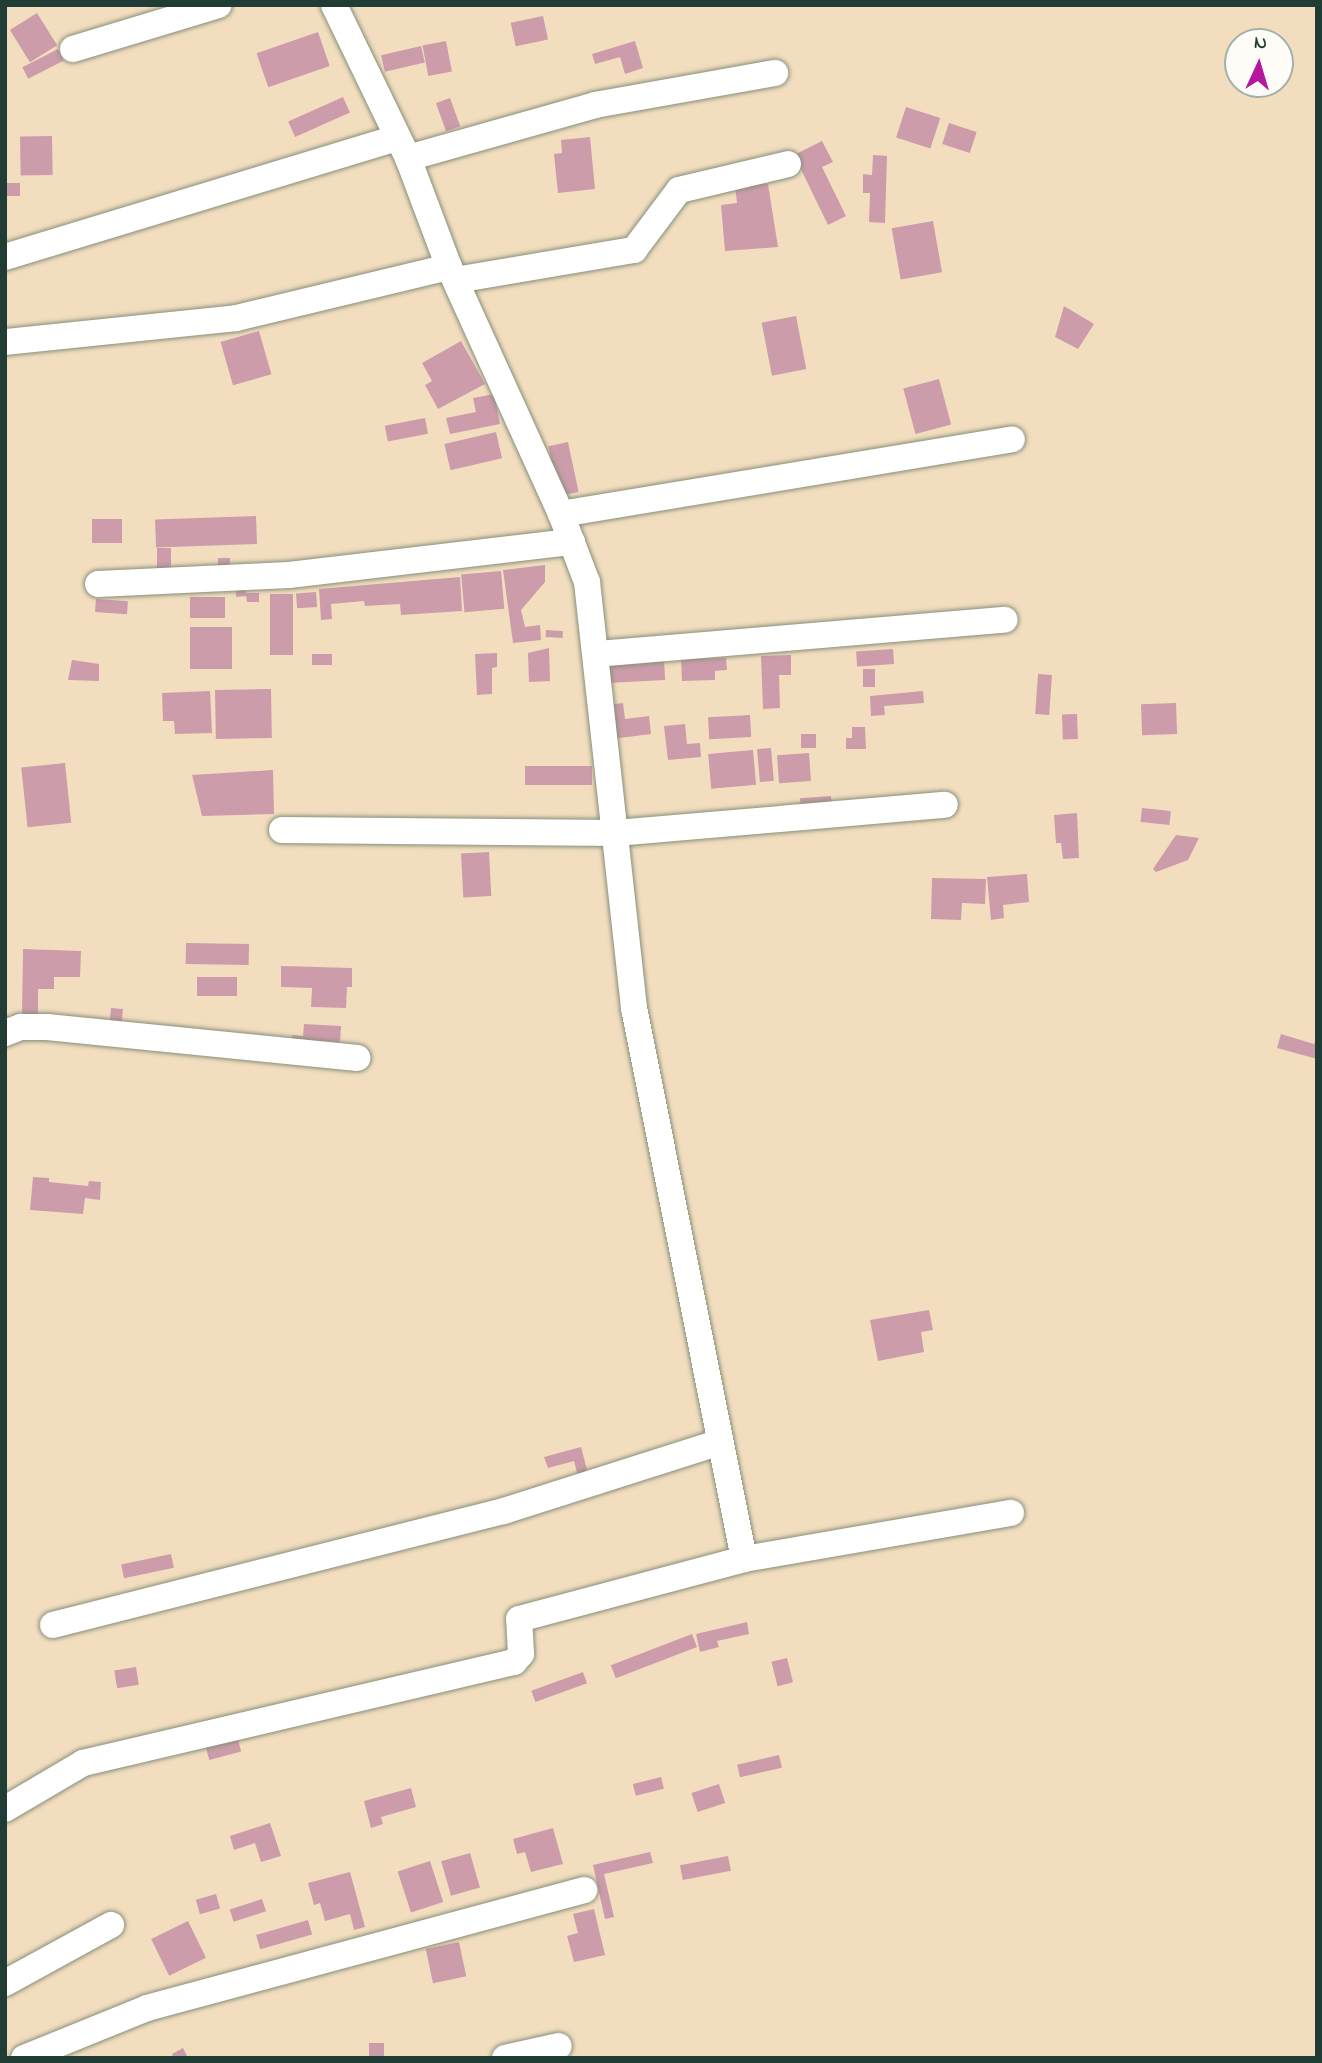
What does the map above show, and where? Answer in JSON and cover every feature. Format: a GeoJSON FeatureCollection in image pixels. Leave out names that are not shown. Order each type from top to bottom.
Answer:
{"type":"FeatureCollection","features":[{"type":"Feature","properties":{"kind":"street"},"geometry":{"type":"LineString","coordinates":[[73,49],[219,5]]}},
{"type":"Feature","properties":{"kind":"street"},"geometry":{"type":"LineString","coordinates":[[334,5],[402,148],[452,273],[561,514],[587,582],[634,1008],[744,1559]]}},
{"type":"Feature","properties":{"kind":"street"},"geometry":{"type":"LineString","coordinates":[[5,257],[402,148],[595,105],[775,73]]}},
{"type":"Feature","properties":{"kind":"street"},"geometry":{"type":"LineString","coordinates":[[5,342],[236,318],[452,273],[634,250],[679,190],[788,164]]}},
{"type":"Feature","properties":{"kind":"street"},"geometry":{"type":"LineString","coordinates":[[561,514],[1012,439]]}},
{"type":"Feature","properties":{"kind":"street"},"geometry":{"type":"LineString","coordinates":[[98,584],[289,575],[572,542]]}},
{"type":"Feature","properties":{"kind":"street"},"geometry":{"type":"LineString","coordinates":[[596,654],[1005,620]]}},
{"type":"Feature","properties":{"kind":"street"},"geometry":{"type":"LineString","coordinates":[[282,830],[616,833],[945,805]]}},
{"type":"Feature","properties":{"kind":"street"},"geometry":{"type":"LineString","coordinates":[[5,1032],[21,1027],[47,1027],[357,1058]]}},
{"type":"Feature","properties":{"kind":"street"},"geometry":{"type":"LineString","coordinates":[[53,1625],[504,1511],[720,1441]]}},
{"type":"Feature","properties":{"kind":"street"},"geometry":{"type":"LineString","coordinates":[[5,1809],[83,1763],[514,1662],[521,1654],[519,1619],[744,1559],[1011,1513]]}},
{"type":"Feature","properties":{"kind":"street"},"geometry":{"type":"LineString","coordinates":[[24,2058],[147,2008],[584,1890]]}},
{"type":"Feature","properties":{"kind":"street"},"geometry":{"type":"LineString","coordinates":[[5,1983],[111,1925]]}},
{"type":"Feature","properties":{"kind":"street"},"geometry":{"type":"LineString","coordinates":[[505,2058],[559,2046]]}},
{"type":"Feature","properties":{"kind":"building"},"geometry":{"type":"Polygon","coordinates":[[[37,13],[57,45],[30,62],[10,30],[37,13]]]}},
{"type":"Feature","properties":{"kind":"building"},"geometry":{"type":"Polygon","coordinates":[[[543,16],[548,39],[516,46],[511,23],[543,16]]]}},
{"type":"Feature","properties":{"kind":"building"},"geometry":{"type":"Polygon","coordinates":[[[318,32],[330,66],[268,87],[257,53],[318,32]]]}},
{"type":"Feature","properties":{"kind":"building"},"geometry":{"type":"Polygon","coordinates":[[[446,41],[452,71],[428,76],[422,46],[446,41]]]}},
{"type":"Feature","properties":{"kind":"building"},"geometry":{"type":"Polygon","coordinates":[[[635,41],[643,68],[625,74],[620,57],[595,64],[592,54],[635,41]]]}},
{"type":"Feature","properties":{"kind":"building"},"geometry":{"type":"Polygon","coordinates":[[[421,46],[425,63],[385,72],[381,55],[421,46]]]}},
{"type":"Feature","properties":{"kind":"building"},"geometry":{"type":"Polygon","coordinates":[[[58,49],[64,61],[28,79],[22,67],[58,49]]]}},
{"type":"Feature","properties":{"kind":"building"},"geometry":{"type":"Polygon","coordinates":[[[343,97],[350,113],[295,137],[288,121],[343,97]]]}},
{"type":"Feature","properties":{"kind":"building"},"geometry":{"type":"Polygon","coordinates":[[[450,98],[460,126],[446,131],[436,103],[450,98]]]}},
{"type":"Feature","properties":{"kind":"building"},"geometry":{"type":"Polygon","coordinates":[[[906,107],[940,118],[930,149],[896,137],[906,107]]]}},
{"type":"Feature","properties":{"kind":"building"},"geometry":{"type":"Polygon","coordinates":[[[949,123],[977,132],[970,153],[942,144],[949,123]]]}},
{"type":"Feature","properties":{"kind":"building"},"geometry":{"type":"Polygon","coordinates":[[[52,136],[53,175],[21,176],[20,137],[52,136]]]}},
{"type":"Feature","properties":{"kind":"building"},"geometry":{"type":"Polygon","coordinates":[[[590,137],[595,189],[558,193],[554,154],[562,153],[561,140],[590,137]]]}},
{"type":"Feature","properties":{"kind":"building"},"geometry":{"type":"Polygon","coordinates":[[[822,141],[833,162],[822,167],[846,216],[828,225],[794,155],[822,141]]]}},
{"type":"Feature","properties":{"kind":"building"},"geometry":{"type":"Polygon","coordinates":[[[873,155],[887,156],[885,223],[869,222],[870,193],[863,193],[863,174],[872,175],[873,155]]]}},
{"type":"Feature","properties":{"kind":"building"},"geometry":{"type":"Polygon","coordinates":[[[5,183],[20,183],[20,196],[5,196],[5,183]]]}},
{"type":"Feature","properties":{"kind":"building"},"geometry":{"type":"Polygon","coordinates":[[[768,184],[778,247],[725,251],[721,205],[737,203],[735,185],[768,184]]]}},
{"type":"Feature","properties":{"kind":"building"},"geometry":{"type":"Polygon","coordinates":[[[933,221],[942,272],[901,280],[892,228],[933,221]]]}},
{"type":"Feature","properties":{"kind":"building"},"geometry":{"type":"Polygon","coordinates":[[[1064,306],[1094,324],[1078,349],[1055,337],[1064,306]]]}},
{"type":"Feature","properties":{"kind":"building"},"geometry":{"type":"Polygon","coordinates":[[[796,316],[806,369],[772,376],[762,323],[796,316]]]}},
{"type":"Feature","properties":{"kind":"building"},"geometry":{"type":"Polygon","coordinates":[[[259,331],[271,374],[233,385],[221,342],[259,331]]]}},
{"type":"Feature","properties":{"kind":"building"},"geometry":{"type":"Polygon","coordinates":[[[461,341],[485,384],[438,409],[425,385],[432,381],[422,363],[461,341]]]}},
{"type":"Feature","properties":{"kind":"building"},"geometry":{"type":"Polygon","coordinates":[[[939,379],[951,424],[915,434],[903,389],[939,379]]]}},
{"type":"Feature","properties":{"kind":"building"},"geometry":{"type":"Polygon","coordinates":[[[494,394],[500,424],[450,434],[446,418],[476,412],[473,398],[494,394]]]}},
{"type":"Feature","properties":{"kind":"building"},"geometry":{"type":"Polygon","coordinates":[[[425,418],[428,434],[388,442],[385,426],[425,418]]]}},
{"type":"Feature","properties":{"kind":"building"},"geometry":{"type":"Polygon","coordinates":[[[496,432],[502,458],[450,470],[444,444],[496,432]]]}},
{"type":"Feature","properties":{"kind":"building"},"geometry":{"type":"Polygon","coordinates":[[[568,442],[579,492],[559,496],[548,446],[568,442]]]}},
{"type":"Feature","properties":{"kind":"building"},"geometry":{"type":"Polygon","coordinates":[[[256,516],[257,544],[156,548],[155,520],[256,516]]]}},
{"type":"Feature","properties":{"kind":"building"},"geometry":{"type":"Polygon","coordinates":[[[92,519],[122,519],[122,543],[92,543],[92,519]]]}},
{"type":"Feature","properties":{"kind":"building"},"geometry":{"type":"Polygon","coordinates":[[[157,548],[171,548],[171,579],[157,579],[157,548]]]}},
{"type":"Feature","properties":{"kind":"building"},"geometry":{"type":"Polygon","coordinates":[[[218,558],[230,558],[230,571],[218,571],[218,558]]]}},
{"type":"Feature","properties":{"kind":"building"},"geometry":{"type":"Polygon","coordinates":[[[545,565],[545,582],[521,610],[525,627],[540,625],[541,640],[513,643],[503,570],[545,565]]]}},
{"type":"Feature","properties":{"kind":"building"},"geometry":{"type":"Polygon","coordinates":[[[501,571],[504,609],[464,612],[461,574],[501,571]]]}},
{"type":"Feature","properties":{"kind":"building"},"geometry":{"type":"Polygon","coordinates":[[[460,577],[462,611],[401,615],[400,604],[365,606],[364,601],[331,604],[332,619],[321,620],[319,589],[460,577]]]}},
{"type":"Feature","properties":{"kind":"building"},"geometry":{"type":"Polygon","coordinates":[[[236,587],[246,587],[246,593],[259,593],[259,602],[247,602],[246,596],[236,597],[236,587]]]}},
{"type":"Feature","properties":{"kind":"building"},"geometry":{"type":"Polygon","coordinates":[[[316,592],[317,607],[297,608],[296,593],[316,592]]]}},
{"type":"Feature","properties":{"kind":"building"},"geometry":{"type":"Polygon","coordinates":[[[270,594],[293,594],[293,655],[270,655],[270,594]]]}},
{"type":"Feature","properties":{"kind":"building"},"geometry":{"type":"Polygon","coordinates":[[[190,597],[225,597],[225,618],[190,618],[190,597]]]}},
{"type":"Feature","properties":{"kind":"building"},"geometry":{"type":"Polygon","coordinates":[[[96,599],[128,601],[127,614],[95,612],[96,599]]]}},
{"type":"Feature","properties":{"kind":"building"},"geometry":{"type":"Polygon","coordinates":[[[190,627],[232,627],[232,669],[190,669],[190,627]]]}},
{"type":"Feature","properties":{"kind":"building"},"geometry":{"type":"Polygon","coordinates":[[[546,630],[563,631],[563,638],[546,637],[546,630]]]}},
{"type":"Feature","properties":{"kind":"building"},"geometry":{"type":"Polygon","coordinates":[[[549,648],[550,681],[529,682],[528,653],[549,648]]]}},
{"type":"Feature","properties":{"kind":"building"},"geometry":{"type":"Polygon","coordinates":[[[893,649],[894,664],[857,667],[856,652],[893,649]]]}},
{"type":"Feature","properties":{"kind":"building"},"geometry":{"type":"Polygon","coordinates":[[[497,653],[497,667],[492,668],[492,694],[477,695],[475,654],[497,653]]]}},
{"type":"Feature","properties":{"kind":"building"},"geometry":{"type":"Polygon","coordinates":[[[312,654],[332,654],[332,665],[312,665],[312,654]]]}},
{"type":"Feature","properties":{"kind":"building"},"geometry":{"type":"Polygon","coordinates":[[[791,655],[791,675],[779,675],[780,708],[763,709],[761,656],[791,655]]]}},
{"type":"Feature","properties":{"kind":"building"},"geometry":{"type":"Polygon","coordinates":[[[726,658],[727,670],[715,671],[715,680],[682,681],[681,659],[726,658]]]}},
{"type":"Feature","properties":{"kind":"building"},"geometry":{"type":"Polygon","coordinates":[[[664,659],[665,680],[607,683],[606,662],[664,659]]]}},
{"type":"Feature","properties":{"kind":"building"},"geometry":{"type":"Polygon","coordinates":[[[72,660],[99,664],[99,681],[68,680],[72,660]]]}},
{"type":"Feature","properties":{"kind":"building"},"geometry":{"type":"Polygon","coordinates":[[[863,669],[875,669],[875,687],[863,687],[863,669]]]}},
{"type":"Feature","properties":{"kind":"building"},"geometry":{"type":"Polygon","coordinates":[[[1038,674],[1052,675],[1049,715],[1035,714],[1038,674]]]}},
{"type":"Feature","properties":{"kind":"building"},"geometry":{"type":"Polygon","coordinates":[[[271,689],[272,738],[216,739],[215,690],[271,689]]]}},
{"type":"Feature","properties":{"kind":"building"},"geometry":{"type":"Polygon","coordinates":[[[210,691],[212,733],[175,734],[174,721],[163,721],[162,693],[210,691]]]}},
{"type":"Feature","properties":{"kind":"building"},"geometry":{"type":"Polygon","coordinates":[[[923,691],[924,703],[884,706],[885,715],[871,716],[870,696],[923,691]]]}},
{"type":"Feature","properties":{"kind":"building"},"geometry":{"type":"Polygon","coordinates":[[[623,703],[625,719],[649,716],[651,734],[612,739],[607,705],[623,703]]]}},
{"type":"Feature","properties":{"kind":"building"},"geometry":{"type":"Polygon","coordinates":[[[1176,703],[1177,734],[1142,735],[1141,704],[1176,703]]]}},
{"type":"Feature","properties":{"kind":"building"},"geometry":{"type":"Polygon","coordinates":[[[1077,714],[1078,739],[1063,740],[1062,715],[1077,714]]]}},
{"type":"Feature","properties":{"kind":"building"},"geometry":{"type":"Polygon","coordinates":[[[750,715],[751,737],[709,739],[708,717],[750,715]]]}},
{"type":"Feature","properties":{"kind":"building"},"geometry":{"type":"Polygon","coordinates":[[[685,724],[687,744],[700,743],[701,757],[668,760],[664,726],[685,724]]]}},
{"type":"Feature","properties":{"kind":"building"},"geometry":{"type":"Polygon","coordinates":[[[852,727],[865,727],[866,749],[846,749],[846,738],[852,738],[852,727]]]}},
{"type":"Feature","properties":{"kind":"building"},"geometry":{"type":"Polygon","coordinates":[[[801,734],[816,734],[816,748],[801,748],[801,734]]]}},
{"type":"Feature","properties":{"kind":"building"},"geometry":{"type":"Polygon","coordinates":[[[771,748],[774,781],[760,782],[757,749],[771,748]]]}},
{"type":"Feature","properties":{"kind":"building"},"geometry":{"type":"Polygon","coordinates":[[[753,750],[756,785],[711,789],[708,754],[753,750]]]}},
{"type":"Feature","properties":{"kind":"building"},"geometry":{"type":"Polygon","coordinates":[[[809,753],[811,781],[779,783],[777,755],[809,753]]]}},
{"type":"Feature","properties":{"kind":"building"},"geometry":{"type":"Polygon","coordinates":[[[65,763],[71,823],[28,827],[21,768],[65,763]]]}},
{"type":"Feature","properties":{"kind":"building"},"geometry":{"type":"Polygon","coordinates":[[[525,766],[592,766],[592,785],[525,785],[525,766]]]}},
{"type":"Feature","properties":{"kind":"building"},"geometry":{"type":"Polygon","coordinates":[[[273,770],[274,814],[202,816],[192,775],[273,770]]]}},
{"type":"Feature","properties":{"kind":"building"},"geometry":{"type":"Polygon","coordinates":[[[831,796],[832,810],[801,812],[800,798],[831,796]]]}},
{"type":"Feature","properties":{"kind":"building"},"geometry":{"type":"Polygon","coordinates":[[[1142,808],[1171,811],[1169,825],[1141,822],[1142,808]]]}},
{"type":"Feature","properties":{"kind":"building"},"geometry":{"type":"Polygon","coordinates":[[[1077,813],[1079,858],[1063,859],[1061,843],[1056,843],[1054,815],[1077,813]]]}},
{"type":"Feature","properties":{"kind":"building"},"geometry":{"type":"Polygon","coordinates":[[[1176,835],[1199,838],[1188,860],[1156,872],[1153,869],[1176,835]]]}},
{"type":"Feature","properties":{"kind":"building"},"geometry":{"type":"Polygon","coordinates":[[[489,852],[491,896],[463,897],[461,853],[489,852]]]}},
{"type":"Feature","properties":{"kind":"building"},"geometry":{"type":"Polygon","coordinates":[[[1027,874],[1029,902],[1003,905],[1004,918],[991,920],[987,877],[1027,874]]]}},
{"type":"Feature","properties":{"kind":"building"},"geometry":{"type":"Polygon","coordinates":[[[932,878],[986,879],[985,904],[962,903],[961,920],[931,919],[932,878]]]}},
{"type":"Feature","properties":{"kind":"building"},"geometry":{"type":"Polygon","coordinates":[[[186,943],[249,944],[249,965],[186,964],[186,943]]]}},
{"type":"Feature","properties":{"kind":"building"},"geometry":{"type":"Polygon","coordinates":[[[23,949],[81,951],[80,977],[54,977],[54,989],[38,989],[38,1014],[22,1014],[23,949]]]}},
{"type":"Feature","properties":{"kind":"building"},"geometry":{"type":"Polygon","coordinates":[[[281,966],[352,968],[352,987],[347,987],[346,1008],[311,1007],[312,988],[281,987],[281,966]]]}},
{"type":"Feature","properties":{"kind":"building"},"geometry":{"type":"Polygon","coordinates":[[[197,977],[237,977],[237,996],[197,996],[197,977]]]}},
{"type":"Feature","properties":{"kind":"building"},"geometry":{"type":"Polygon","coordinates":[[[111,1008],[123,1009],[121,1028],[109,1027],[111,1008]]]}},
{"type":"Feature","properties":{"kind":"building"},"geometry":{"type":"Polygon","coordinates":[[[304,1024],[341,1026],[340,1042],[302,1040],[292,1047],[292,1035],[303,1036],[304,1024]]]}},
{"type":"Feature","properties":{"kind":"building"},"geometry":{"type":"Polygon","coordinates":[[[1281,1034],[1314,1044],[1317,1036],[1317,1059],[1277,1048],[1281,1034]]]}},
{"type":"Feature","properties":{"kind":"building"},"geometry":{"type":"Polygon","coordinates":[[[33,1177],[49,1178],[49,1182],[88,1186],[89,1181],[101,1182],[100,1200],[85,1198],[83,1214],[30,1210],[33,1177]]]}},
{"type":"Feature","properties":{"kind":"building"},"geometry":{"type":"Polygon","coordinates":[[[929,1310],[933,1330],[921,1332],[924,1352],[878,1361],[870,1320],[929,1310]]]}},
{"type":"Feature","properties":{"kind":"building"},"geometry":{"type":"Polygon","coordinates":[[[581,1447],[589,1477],[579,1480],[574,1461],[548,1468],[544,1457],[581,1447]]]}},
{"type":"Feature","properties":{"kind":"building"},"geometry":{"type":"Polygon","coordinates":[[[171,1554],[174,1568],[124,1578],[121,1565],[171,1554]]]}},
{"type":"Feature","properties":{"kind":"building"},"geometry":{"type":"Polygon","coordinates":[[[747,1622],[749,1634],[717,1641],[719,1647],[700,1652],[696,1634],[747,1622]]]}},
{"type":"Feature","properties":{"kind":"building"},"geometry":{"type":"Polygon","coordinates":[[[692,1634],[697,1647],[616,1678],[611,1665],[692,1634]]]}},
{"type":"Feature","properties":{"kind":"building"},"geometry":{"type":"Polygon","coordinates":[[[787,1658],[793,1682],[778,1686],[771,1662],[787,1658]]]}},
{"type":"Feature","properties":{"kind":"building"},"geometry":{"type":"Polygon","coordinates":[[[136,1667],[139,1685],[117,1688],[114,1670],[136,1667]]]}},
{"type":"Feature","properties":{"kind":"building"},"geometry":{"type":"Polygon","coordinates":[[[583,1672],[587,1683],[535,1702],[531,1691],[583,1672]]]}},
{"type":"Feature","properties":{"kind":"building"},"geometry":{"type":"Polygon","coordinates":[[[237,1736],[241,1751],[209,1760],[205,1745],[237,1736]]]}},
{"type":"Feature","properties":{"kind":"building"},"geometry":{"type":"Polygon","coordinates":[[[779,1755],[782,1768],[740,1777],[737,1765],[779,1755]]]}},
{"type":"Feature","properties":{"kind":"building"},"geometry":{"type":"Polygon","coordinates":[[[661,1777],[664,1789],[636,1796],[633,1784],[661,1777]]]}},
{"type":"Feature","properties":{"kind":"building"},"geometry":{"type":"Polygon","coordinates":[[[719,1784],[725,1803],[698,1812],[691,1793],[719,1784]]]}},
{"type":"Feature","properties":{"kind":"building"},"geometry":{"type":"Polygon","coordinates":[[[411,1788],[416,1807],[381,1817],[383,1824],[371,1828],[364,1801],[411,1788]]]}},
{"type":"Feature","properties":{"kind":"building"},"geometry":{"type":"Polygon","coordinates":[[[270,1823],[281,1856],[261,1862],[255,1843],[234,1850],[230,1836],[270,1823]]]}},
{"type":"Feature","properties":{"kind":"building"},"geometry":{"type":"Polygon","coordinates":[[[553,1828],[563,1864],[531,1872],[525,1852],[517,1854],[513,1839],[553,1828]]]}},
{"type":"Feature","properties":{"kind":"building"},"geometry":{"type":"Polygon","coordinates":[[[650,1852],[653,1863],[604,1874],[614,1917],[605,1919],[593,1865],[650,1852]]]}},
{"type":"Feature","properties":{"kind":"building"},"geometry":{"type":"Polygon","coordinates":[[[470,1853],[480,1888],[451,1896],[441,1861],[470,1853]]]}},
{"type":"Feature","properties":{"kind":"building"},"geometry":{"type":"Polygon","coordinates":[[[728,1856],[731,1871],[683,1880],[680,1865],[728,1856]]]}},
{"type":"Feature","properties":{"kind":"building"},"geometry":{"type":"Polygon","coordinates":[[[430,1861],[443,1902],[411,1912],[398,1872],[430,1861]]]}},
{"type":"Feature","properties":{"kind":"building"},"geometry":{"type":"Polygon","coordinates":[[[350,1872],[365,1927],[354,1930],[350,1914],[325,1921],[320,1903],[314,1905],[308,1883],[350,1872]]]}},
{"type":"Feature","properties":{"kind":"building"},"geometry":{"type":"Polygon","coordinates":[[[216,1894],[220,1908],[200,1914],[196,1900],[216,1894]]]}},
{"type":"Feature","properties":{"kind":"building"},"geometry":{"type":"Polygon","coordinates":[[[262,1899],[266,1911],[234,1922],[230,1910],[262,1899]]]}},
{"type":"Feature","properties":{"kind":"building"},"geometry":{"type":"Polygon","coordinates":[[[594,1909],[605,1955],[574,1962],[567,1936],[578,1933],[573,1914],[594,1909]]]}},
{"type":"Feature","properties":{"kind":"building"},"geometry":{"type":"Polygon","coordinates":[[[308,1920],[312,1934],[260,1949],[256,1935],[308,1920]]]}},
{"type":"Feature","properties":{"kind":"building"},"geometry":{"type":"Polygon","coordinates":[[[188,1921],[206,1958],[169,1976],[151,1939],[188,1921]]]}},
{"type":"Feature","properties":{"kind":"building"},"geometry":{"type":"Polygon","coordinates":[[[459,1942],[466,1976],[433,1983],[426,1949],[459,1942]]]}},
{"type":"Feature","properties":{"kind":"building"},"geometry":{"type":"Polygon","coordinates":[[[369,2043],[384,2043],[384,2058],[369,2058],[369,2043]]]}},
{"type":"Feature","properties":{"kind":"building"},"geometry":{"type":"Polygon","coordinates":[[[183,2048],[188,2058],[174,2058],[172,2054],[183,2048]]]}}]}
